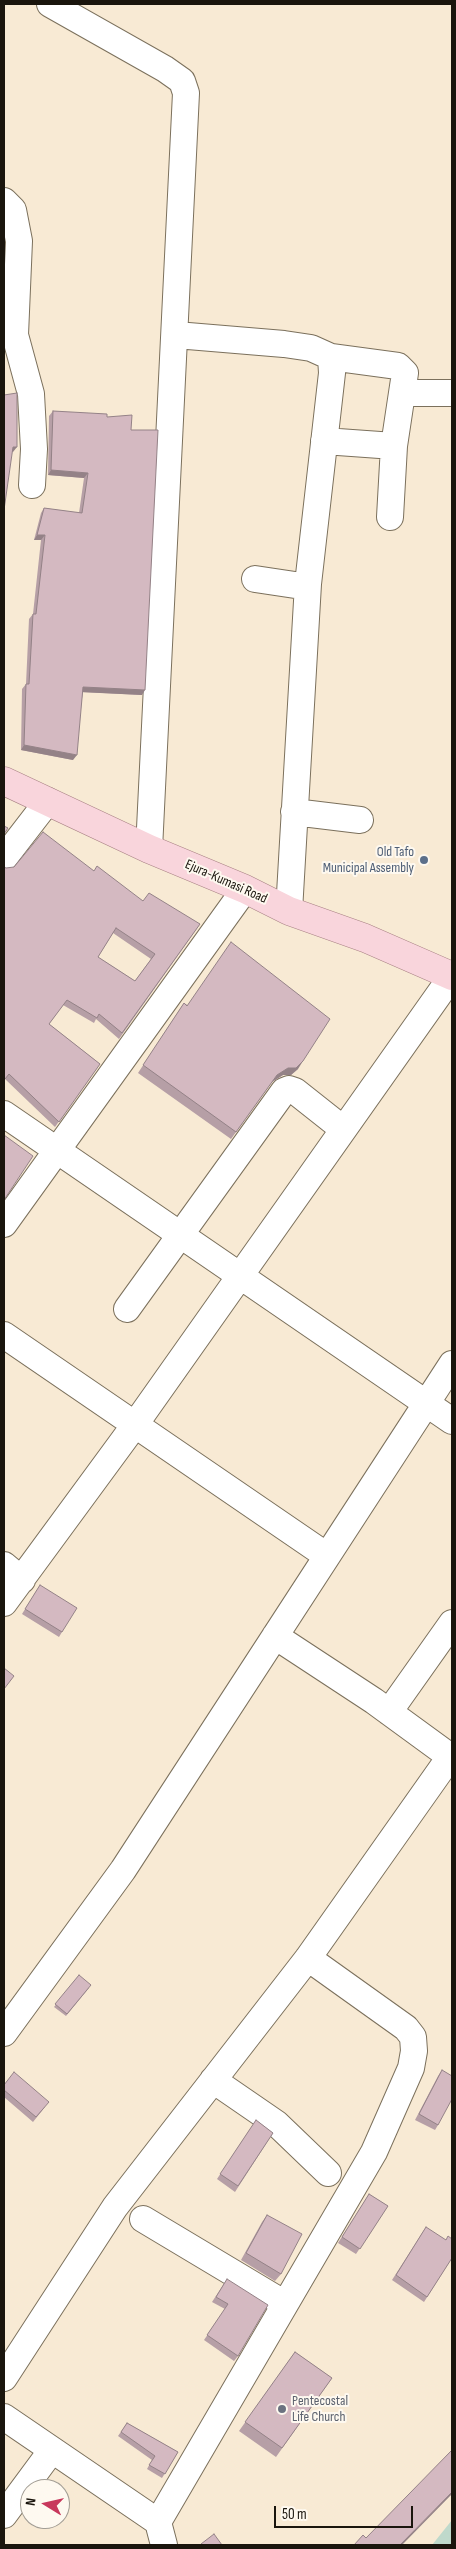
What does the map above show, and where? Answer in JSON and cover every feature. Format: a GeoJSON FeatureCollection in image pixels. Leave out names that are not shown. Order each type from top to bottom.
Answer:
{"type":"FeatureCollection","features":[{"type":"Feature","properties":{"kind":"main road","name":"Ejura-Kumasi Road"},"geometry":{"type":"LineString","coordinates":[[4,781],[149,849],[245,889],[289,912],[365,938],[452,976]]}},
{"type":"Feature","properties":{"kind":"street"},"geometry":{"type":"LineString","coordinates":[[50,4],[165,69],[182,81],[186,93],[176,335],[149,849]]}},
{"type":"Feature","properties":{"kind":"street"},"geometry":{"type":"LineString","coordinates":[[4,201],[13,210],[19,230],[9,334],[31,394],[34,449],[32,485]]}},
{"type":"Feature","properties":{"kind":"street"},"geometry":{"type":"LineString","coordinates":[[176,335],[284,344],[311,348],[332,357],[398,366],[405,373],[394,446],[390,517]]}},
{"type":"Feature","properties":{"kind":"street"},"geometry":{"type":"LineString","coordinates":[[289,912],[308,584],[332,373],[332,357]]}},
{"type":"Feature","properties":{"kind":"street"},"geometry":{"type":"LineString","coordinates":[[402,393],[452,393]]}},
{"type":"Feature","properties":{"kind":"street"},"geometry":{"type":"LineString","coordinates":[[324,441],[394,446]]}},
{"type":"Feature","properties":{"kind":"street"},"geometry":{"type":"LineString","coordinates":[[255,579],[295,585],[308,584]]}},
{"type":"Feature","properties":{"kind":"street"},"geometry":{"type":"LineString","coordinates":[[4,858],[48,801]]}},
{"type":"Feature","properties":{"kind":"street"},"geometry":{"type":"LineString","coordinates":[[294,812],[360,820]]}},
{"type":"Feature","properties":{"kind":"street"},"geometry":{"type":"LineString","coordinates":[[4,1224],[245,889]]}},
{"type":"Feature","properties":{"kind":"street"},"geometry":{"type":"LineString","coordinates":[[4,1603],[13,1573],[134,1426],[452,976]]}},
{"type":"Feature","properties":{"kind":"street"},"geometry":{"type":"LineString","coordinates":[[127,1309],[284,1092],[289,1089],[295,1091],[343,1129]]}},
{"type":"Feature","properties":{"kind":"street"},"geometry":{"type":"LineString","coordinates":[[4,1114],[452,1421]]}},
{"type":"Feature","properties":{"kind":"street"},"geometry":{"type":"LineString","coordinates":[[4,1335],[134,1426],[327,1556]]}},
{"type":"Feature","properties":{"kind":"street"},"geometry":{"type":"LineString","coordinates":[[4,2033],[123,1870],[452,1364]]}},
{"type":"Feature","properties":{"kind":"street"},"geometry":{"type":"LineString","coordinates":[[389,1712],[452,1623]]}},
{"type":"Feature","properties":{"kind":"street"},"geometry":{"type":"LineString","coordinates":[[4,2378],[115,2207],[308,1958],[452,1756],[275,1636]]}},
{"type":"Feature","properties":{"kind":"street"},"geometry":{"type":"LineString","coordinates":[[4,2418],[52,2450],[161,2534],[285,2304],[374,2152],[411,2068],[414,2050],[413,2037],[406,2028],[308,1958]]}},
{"type":"Feature","properties":{"kind":"street"},"geometry":{"type":"LineString","coordinates":[[213,2080],[277,2124],[328,2173]]}},
{"type":"Feature","properties":{"kind":"street"},"geometry":{"type":"LineString","coordinates":[[143,2220],[285,2304]]}},
{"type":"Feature","properties":{"kind":"street"},"geometry":{"type":"LineString","coordinates":[[4,2515],[52,2450]]}},
{"type":"Feature","properties":{"kind":"green space"},"geometry":{"type":"Polygon","coordinates":[[[452,2520],[452,2545],[432,2545],[452,2520]]]}},
{"type":"Feature","properties":{"kind":"building"},"geometry":{"type":"Polygon","coordinates":[[[17,393],[17,447],[13,447],[4,510],[4,395],[17,393]]]}},
{"type":"Feature","properties":{"kind":"building"},"geometry":{"type":"Polygon","coordinates":[[[53,411],[107,414],[107,417],[132,415],[131,430],[158,430],[145,690],[83,687],[77,755],[24,745],[26,684],[29,684],[33,614],[36,614],[45,535],[37,535],[44,508],[82,513],[88,473],[51,470],[53,411]]]}},
{"type":"Feature","properties":{"kind":"building"},"geometry":{"type":"Polygon","coordinates":[[[4,826],[8,828],[4,834],[4,826]]]}},
{"type":"Feature","properties":{"kind":"building"},"geometry":{"type":"Polygon","coordinates":[[[43,832],[94,871],[97,866],[143,901],[149,893],[200,924],[122,1033],[99,1014],[97,1018],[67,1000],[49,1024],[100,1064],[59,1122],[9,1074],[4,1079],[4,867],[14,867],[43,832]],[[116,928],[98,957],[135,981],[155,954],[116,928]]]}},
{"type":"Feature","properties":{"kind":"building"},"geometry":{"type":"Polygon","coordinates":[[[231,942],[330,1019],[303,1061],[296,1068],[288,1068],[277,1075],[236,1132],[143,1065],[184,1003],[187,1006],[231,942]]]}},
{"type":"Feature","properties":{"kind":"building"},"geometry":{"type":"Polygon","coordinates":[[[4,1135],[33,1156],[4,1200],[4,1135]]]}},
{"type":"Feature","properties":{"kind":"building"},"geometry":{"type":"Polygon","coordinates":[[[40,1585],[77,1608],[62,1632],[25,1609],[40,1585]]]}},
{"type":"Feature","properties":{"kind":"building"},"geometry":{"type":"Polygon","coordinates":[[[4,1668],[14,1676],[4,1689],[4,1668]]]}},
{"type":"Feature","properties":{"kind":"building"},"geometry":{"type":"Polygon","coordinates":[[[79,1975],[91,1985],[67,2014],[55,2004],[79,1975]]]}},
{"type":"Feature","properties":{"kind":"building"},"geometry":{"type":"Polygon","coordinates":[[[442,2070],[452,2076],[452,2099],[438,2125],[419,2114],[442,2070]]]}},
{"type":"Feature","properties":{"kind":"building"},"geometry":{"type":"Polygon","coordinates":[[[14,2072],[49,2102],[36,2117],[4,2090],[4,2085],[14,2072]]]}},
{"type":"Feature","properties":{"kind":"building"},"geometry":{"type":"Polygon","coordinates":[[[256,2120],[273,2133],[238,2186],[220,2174],[256,2120]]]}},
{"type":"Feature","properties":{"kind":"building"},"geometry":{"type":"Polygon","coordinates":[[[369,2194],[388,2206],[360,2249],[342,2237],[369,2194]]]}},
{"type":"Feature","properties":{"kind":"building"},"geometry":{"type":"Polygon","coordinates":[[[267,2215],[302,2234],[281,2274],[246,2253],[267,2215]]]}},
{"type":"Feature","properties":{"kind":"building"},"geometry":{"type":"Polygon","coordinates":[[[426,2227],[446,2240],[448,2236],[452,2239],[452,2258],[427,2297],[396,2275],[426,2227]]]}},
{"type":"Feature","properties":{"kind":"building"},"geometry":{"type":"Polygon","coordinates":[[[227,2279],[268,2305],[238,2356],[207,2335],[228,2304],[216,2297],[227,2279]]]}},
{"type":"Feature","properties":{"kind":"building","name":"Pentecostal Life Church"},"geometry":{"type":"Polygon","coordinates":[[[295,2352],[332,2378],[282,2448],[245,2422],[295,2352]]]}},
{"type":"Feature","properties":{"kind":"building"},"geometry":{"type":"Polygon","coordinates":[[[127,2423],[178,2452],[165,2474],[149,2465],[155,2456],[121,2432],[127,2423]]]}},
{"type":"Feature","properties":{"kind":"building"},"geometry":{"type":"Polygon","coordinates":[[[452,2450],[452,2492],[400,2545],[354,2545],[363,2535],[366,2538],[452,2450]]]}},
{"type":"Feature","properties":{"kind":"building"},"geometry":{"type":"Polygon","coordinates":[[[214,2534],[222,2545],[201,2544],[214,2534]]]}},
{"type":"Feature","properties":{"kind":"place","name":"Old Tafo Municipal Assembly"},"geometry":{"type":"Point","coordinates":[424,860]}},
{"type":"Feature","properties":{"kind":"place","name":"Pentecostal Life Church"},"geometry":{"type":"Point","coordinates":[282,2409]}}]}
